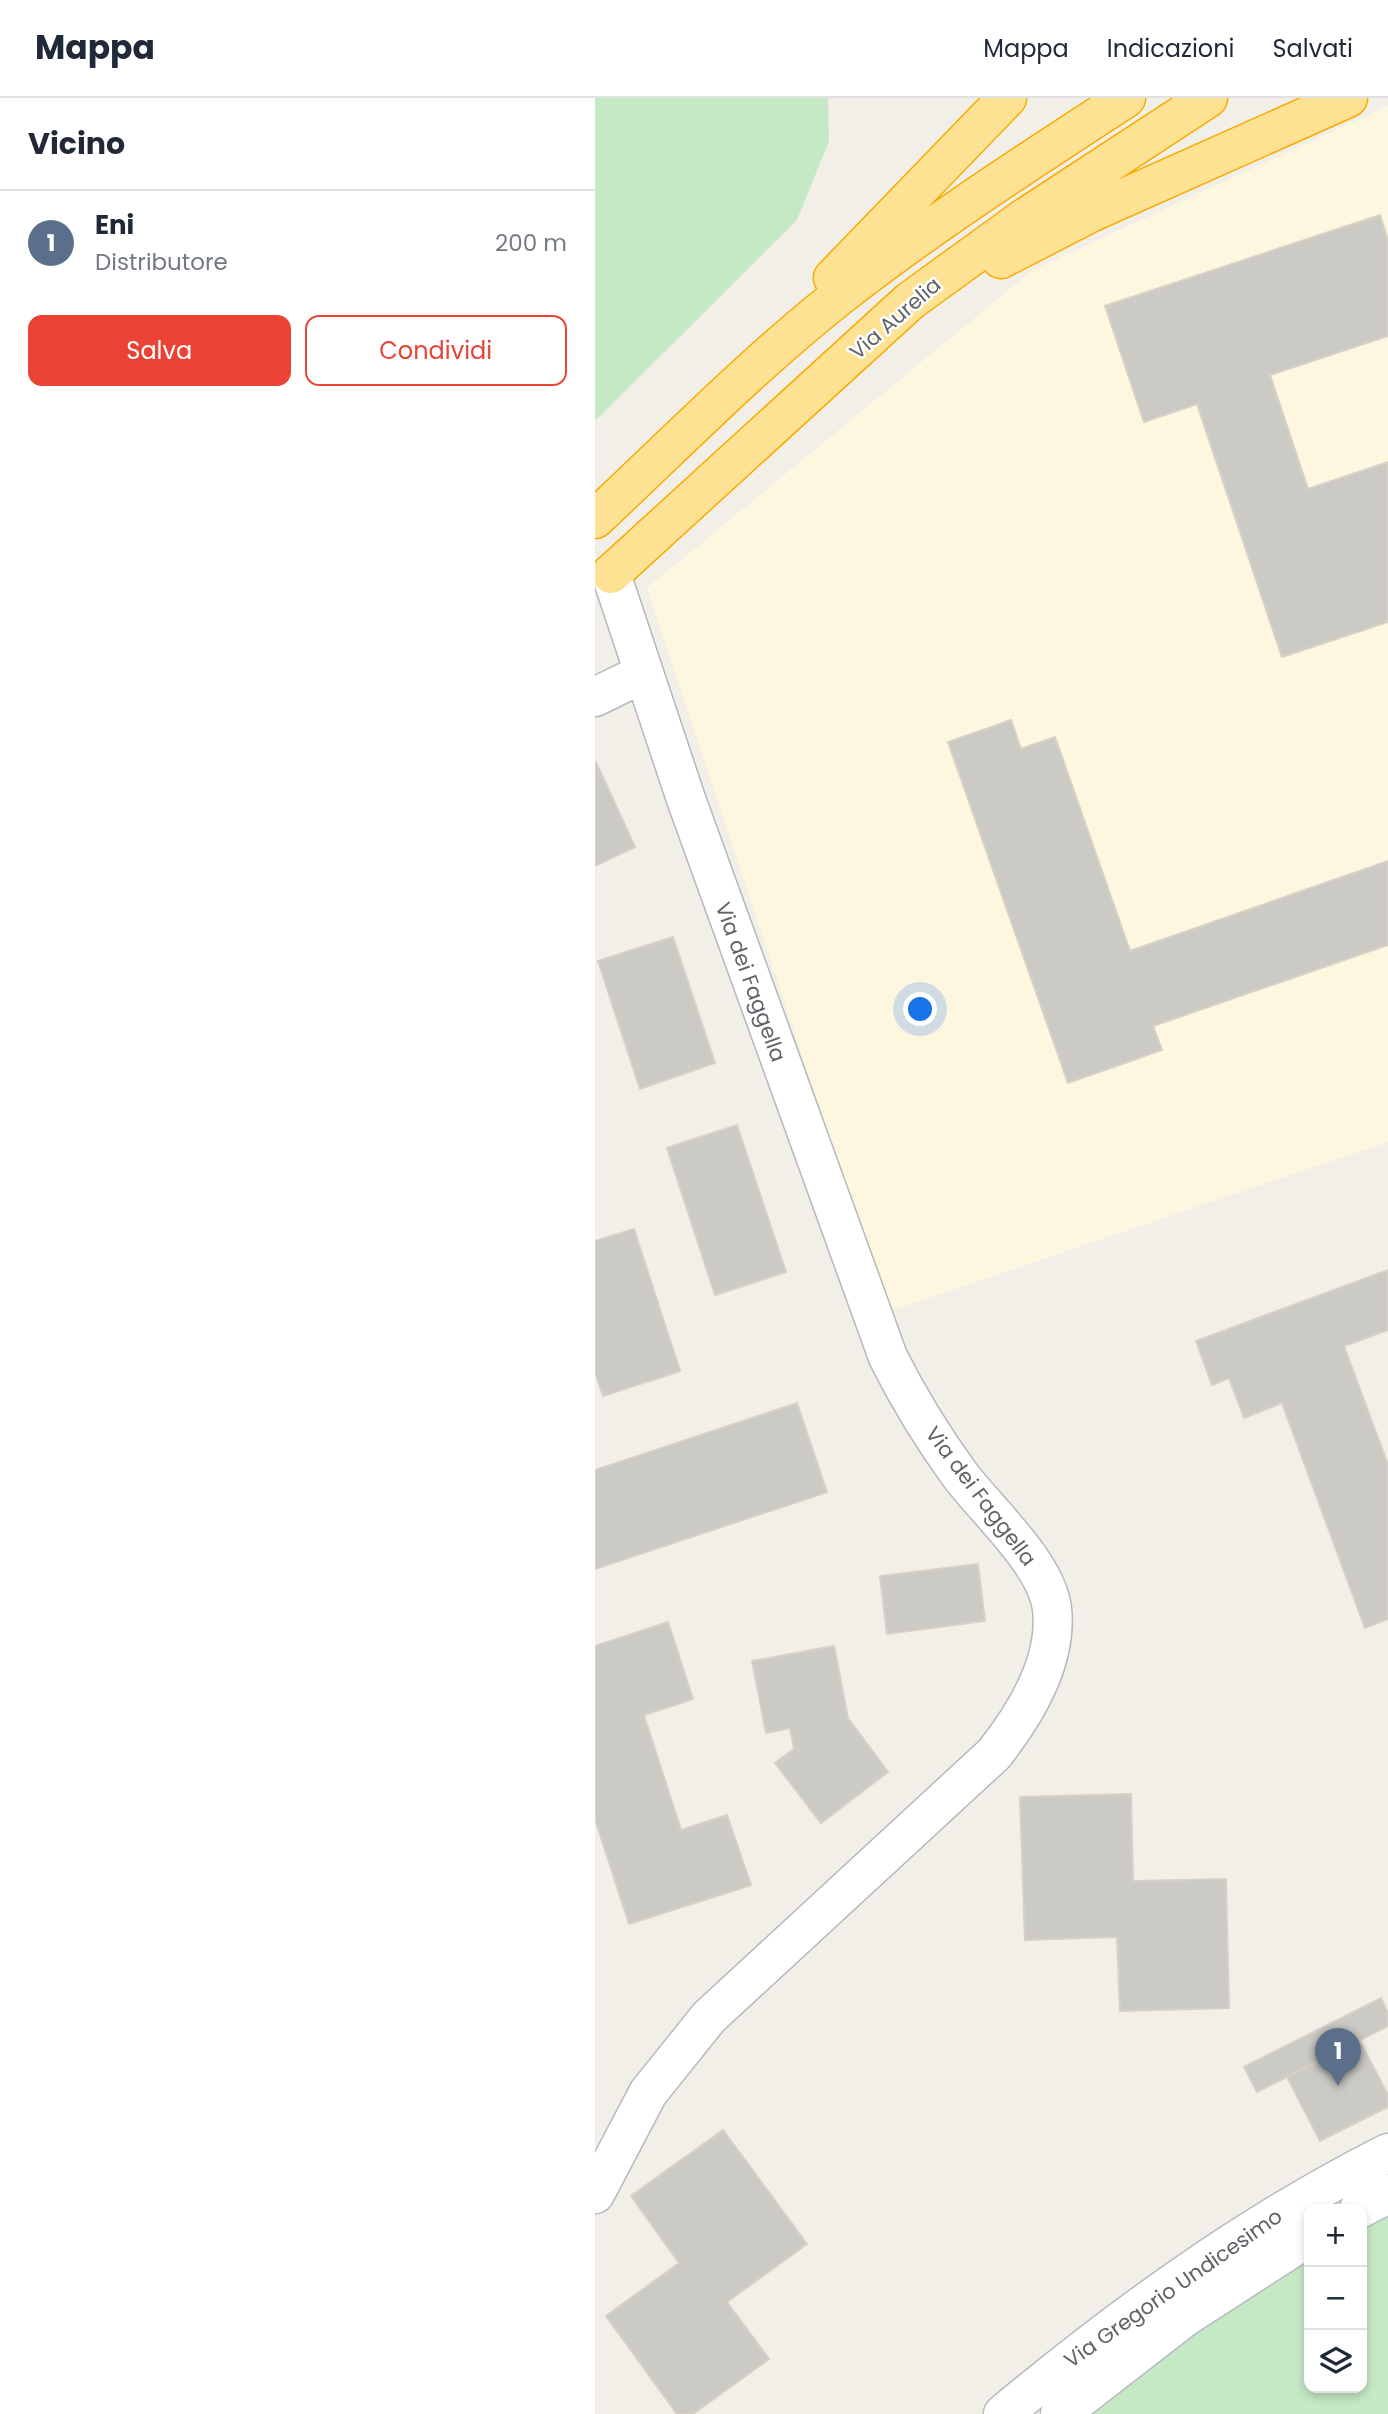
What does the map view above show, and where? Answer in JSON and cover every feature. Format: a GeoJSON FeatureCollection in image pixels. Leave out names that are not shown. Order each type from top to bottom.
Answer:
{"type":"FeatureCollection","features":[{"type":"Feature","properties":{"kind":"highway"},"geometry":{"type":"LineString","coordinates":[[907,201],[967,98]]}},
{"type":"Feature","properties":{"kind":"highway"},"geometry":{"type":"LineString","coordinates":[[595,519],[726,391],[1007,98]]}},
{"type":"Feature","properties":{"kind":"highway"},"geometry":{"type":"LineString","coordinates":[[726,391],[838,298],[945,217],[1126,98]]}},
{"type":"Feature","properties":{"kind":"highway","name":"Via Aurelia"},"geometry":{"type":"LineString","coordinates":[[611,574],[910,301],[1023,219],[1208,98]]}},
{"type":"Feature","properties":{"kind":"highway"},"geometry":{"type":"LineString","coordinates":[[910,301],[988,266],[1090,213],[1348,98]]}},
{"type":"Feature","properties":{"kind":"street","name":"Via dei Faggella"},"geometry":{"type":"LineString","coordinates":[[595,2194],[648,2093],[709,2017],[994,1754],[1010,1733],[1033,1693],[1046,1661],[1053,1623],[1049,1595],[1038,1574],[959,1473],[903,1386],[888,1357],[686,799],[611,574]]}},
{"type":"Feature","properties":{"kind":"street"},"geometry":{"type":"LineString","coordinates":[[595,697],[643,673]]}},
{"type":"Feature","properties":{"kind":"street","name":"Via Gregorio Undicesimo"},"geometry":{"type":"LineString","coordinates":[[1003,2414],[1117,2323],[1234,2242],[1305,2197],[1388,2153]]}},
{"type":"Feature","properties":{"kind":"street"},"geometry":{"type":"LineString","coordinates":[[1367,2205],[1388,2193]]}},
{"type":"Feature","properties":{"kind":"street","name":"Via Gregorio Undicesimo"},"geometry":{"type":"LineString","coordinates":[[1060,2414],[1185,2317],[1304,2240]]}},
{"type":"Feature","properties":{"kind":"shaded area"},"geometry":{"type":"Polygon","coordinates":[[[1388,106],[1388,1142],[887,1312],[647,588],[1033,270],[1388,106]]]}},
{"type":"Feature","properties":{"kind":"green space"},"geometry":{"type":"Polygon","coordinates":[[[595,98],[828,98],[829,141],[797,220],[595,421],[595,98]]]}},
{"type":"Feature","properties":{"kind":"green space"},"geometry":{"type":"Polygon","coordinates":[[[1388,2214],[1388,2414],[1088,2414],[1210,2324],[1304,2264],[1304,2393],[1367,2393],[1367,2224],[1388,2214]]]}},
{"type":"Feature","properties":{"kind":"building"},"geometry":{"type":"Polygon","coordinates":[[[1380,215],[1388,240],[1388,336],[1270,375],[1308,489],[1388,462],[1388,622],[1282,657],[1197,404],[1144,422],[1105,306],[1380,215]]]}},
{"type":"Feature","properties":{"kind":"building"},"geometry":{"type":"Polygon","coordinates":[[[1011,720],[1021,749],[1055,737],[1130,951],[1388,861],[1388,945],[1153,1026],[1162,1050],[1068,1083],[948,742],[1011,720]]]}},
{"type":"Feature","properties":{"kind":"building"},"geometry":{"type":"Polygon","coordinates":[[[595,763],[635,847],[595,866],[595,763]]]}},
{"type":"Feature","properties":{"kind":"building"},"geometry":{"type":"Polygon","coordinates":[[[673,937],[715,1063],[640,1089],[598,961],[673,937]]]}},
{"type":"Feature","properties":{"kind":"building"},"geometry":{"type":"Polygon","coordinates":[[[737,1125],[786,1272],[715,1295],[667,1148],[737,1125]]]}},
{"type":"Feature","properties":{"kind":"building"},"geometry":{"type":"Polygon","coordinates":[[[634,1229],[680,1371],[603,1396],[595,1372],[595,1241],[634,1229]]]}},
{"type":"Feature","properties":{"kind":"building"},"geometry":{"type":"Polygon","coordinates":[[[1388,1270],[1388,1330],[1344,1346],[1388,1465],[1388,1619],[1365,1628],[1282,1403],[1244,1418],[1229,1378],[1212,1385],[1196,1341],[1388,1270]]]}},
{"type":"Feature","properties":{"kind":"building"},"geometry":{"type":"Polygon","coordinates":[[[797,1403],[827,1492],[595,1569],[595,1470],[797,1403]]]}},
{"type":"Feature","properties":{"kind":"building"},"geometry":{"type":"Polygon","coordinates":[[[978,1564],[985,1621],[887,1634],[880,1576],[978,1564]]]}},
{"type":"Feature","properties":{"kind":"building"},"geometry":{"type":"Polygon","coordinates":[[[668,1622],[693,1699],[644,1715],[681,1830],[727,1815],[751,1885],[629,1924],[595,1819],[595,1646],[668,1622]]]}},
{"type":"Feature","properties":{"kind":"building"},"geometry":{"type":"Polygon","coordinates":[[[834,1646],[848,1718],[888,1772],[821,1823],[775,1763],[794,1749],[790,1728],[766,1733],[752,1661],[834,1646]]]}},
{"type":"Feature","properties":{"kind":"building"},"geometry":{"type":"Polygon","coordinates":[[[1131,1794],[1133,1881],[1226,1879],[1229,2008],[1120,2011],[1117,1937],[1025,1940],[1020,1797],[1131,1794]]]}},
{"type":"Feature","properties":{"kind":"building"},"geometry":{"type":"Polygon","coordinates":[[[1381,1998],[1388,2013],[1388,2026],[1257,2092],[1244,2067],[1381,1998]]]}},
{"type":"Feature","properties":{"kind":"building"},"geometry":{"type":"Polygon","coordinates":[[[1360,2041],[1388,2095],[1388,2107],[1320,2141],[1287,2077],[1360,2041]]]}},
{"type":"Feature","properties":{"kind":"building"},"geometry":{"type":"Polygon","coordinates":[[[723,2130],[807,2244],[727,2302],[769,2359],[693,2414],[677,2414],[606,2316],[679,2263],[631,2196],[723,2130]]]}},
{"type":"Feature","properties":{"kind":"place","name":"Eni"},"geometry":{"type":"Point","coordinates":[1338,2086]}}]}
